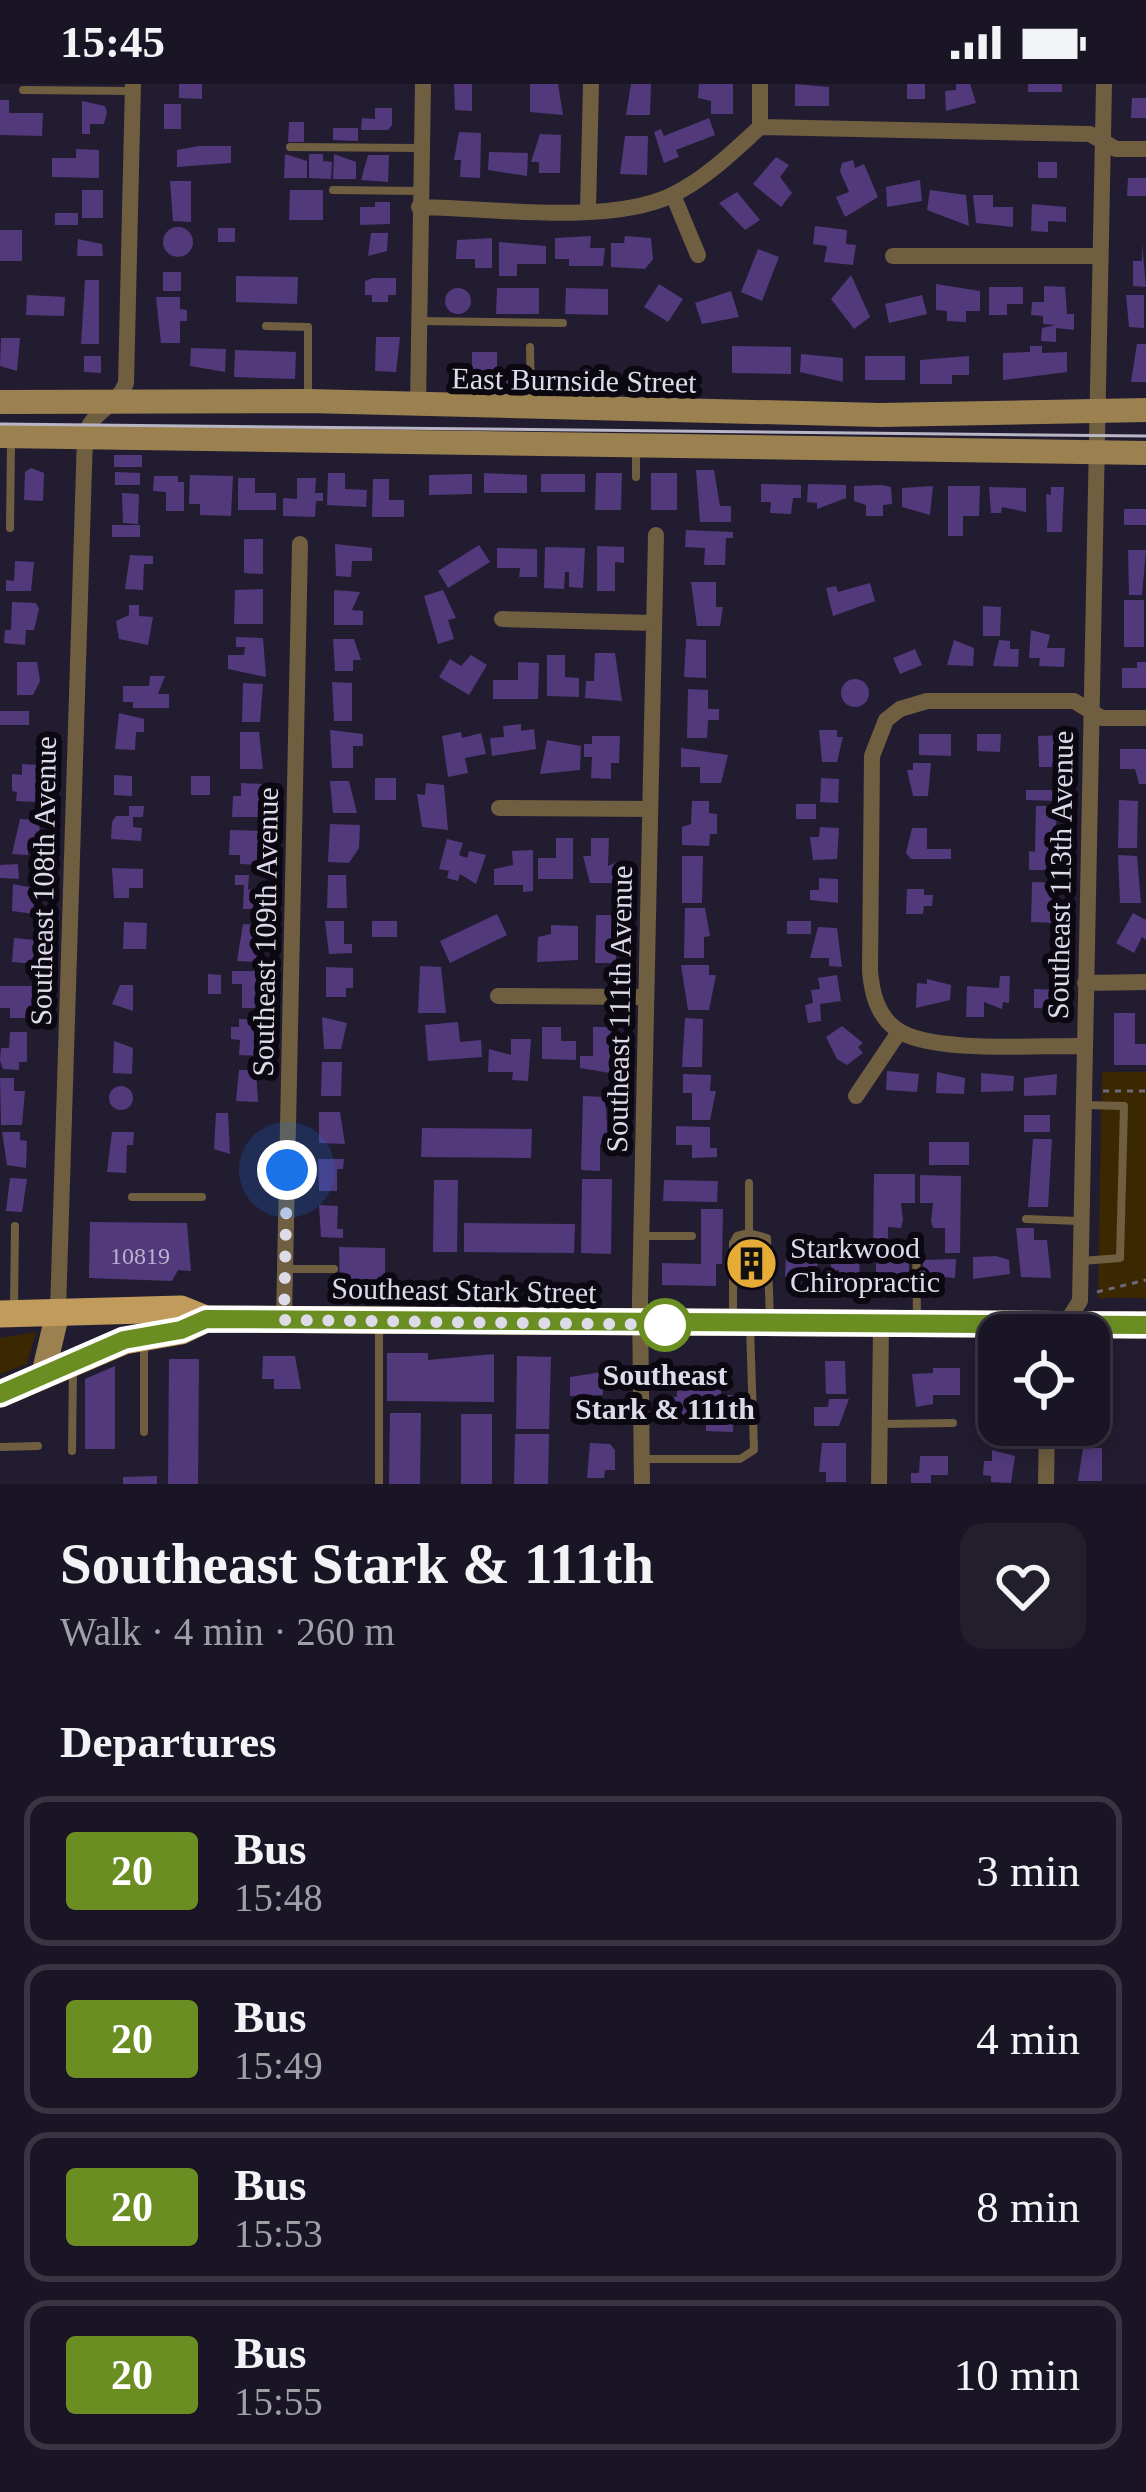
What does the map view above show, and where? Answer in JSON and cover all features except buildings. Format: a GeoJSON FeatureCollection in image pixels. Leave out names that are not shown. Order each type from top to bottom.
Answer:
{"type":"FeatureCollection","features":[{"type":"Feature","properties":{"kind":"main road","name":"Southeast Stark Street"},"geometry":{"type":"LineString","coordinates":[[7,1314],[182,1309],[206,1319],[978,1328]]}},
{"type":"Feature","properties":{"kind":"main road"},"geometry":{"type":"LineString","coordinates":[[0,1394],[142,1335],[181,1330],[206,1319]]}},
{"type":"Feature","properties":{"kind":"main road","name":"Southeast Stark Street"},"geometry":{"type":"LineString","coordinates":[[1110,1327],[1146,1325]]}},
{"type":"Feature","properties":{"kind":"street"},"geometry":{"type":"LineString","coordinates":[[418,406],[423,84]]}},
{"type":"Feature","properties":{"kind":"street"},"geometry":{"type":"LineString","coordinates":[[588,209],[591,84]]}},
{"type":"Feature","properties":{"kind":"street"},"geometry":{"type":"LineString","coordinates":[[760,84],[760,128]]}},
{"type":"Feature","properties":{"kind":"street","name":"Southeast 113th Avenue"},"geometry":{"type":"LineString","coordinates":[[1080,1301],[1104,84]]}},
{"type":"Feature","properties":{"kind":"street"},"geometry":{"type":"LineString","coordinates":[[85,436],[94,416],[116,400],[126,383],[133,87]]}},
{"type":"Feature","properties":{"kind":"street"},"geometry":{"type":"LineString","coordinates":[[419,199],[627,208],[673,195],[760,128],[1090,134],[1116,149],[1146,149]]}},
{"type":"Feature","properties":{"kind":"street"},"geometry":{"type":"LineString","coordinates":[[673,195],[698,255]]}},
{"type":"Feature","properties":{"kind":"street"},"geometry":{"type":"LineString","coordinates":[[893,256],[1100,256]]}},
{"type":"Feature","properties":{"kind":"street","name":"East Burnside Street"},"geometry":{"type":"LineString","coordinates":[[0,402],[308,401],[858,415],[1146,410]]}},
{"type":"Feature","properties":{"kind":"street","name":"East Burnside Street"},"geometry":{"type":"LineString","coordinates":[[6,436],[1146,453]]}},
{"type":"Feature","properties":{"kind":"street","name":"Southeast 108th Avenue"},"geometry":{"type":"LineString","coordinates":[[44,1375],[58,1311],[85,436]]}},
{"type":"Feature","properties":{"kind":"street","name":"Southeast 111th Avenue"},"geometry":{"type":"LineString","coordinates":[[642,1484],[641,1236],[656,535]]}},
{"type":"Feature","properties":{"kind":"street","name":"Southeast 109th Avenue"},"geometry":{"type":"LineString","coordinates":[[284,1320],[300,544]]}},
{"type":"Feature","properties":{"kind":"street"},"geometry":{"type":"LineString","coordinates":[[502,620],[654,622]]}},
{"type":"Feature","properties":{"kind":"street"},"geometry":{"type":"LineString","coordinates":[[1084,1046],[933,1041],[899,1032],[872,996],[872,756],[886,720],[899,709],[927,701],[1074,701],[1102,718],[1146,718]]}},
{"type":"Feature","properties":{"kind":"street"},"geometry":{"type":"LineString","coordinates":[[499,808],[650,809]]}},
{"type":"Feature","properties":{"kind":"street"},"geometry":{"type":"LineString","coordinates":[[1085,983],[1146,982]]}},
{"type":"Feature","properties":{"kind":"street"},"geometry":{"type":"LineString","coordinates":[[498,996],[646,997]]}},
{"type":"Feature","properties":{"kind":"street"},"geometry":{"type":"LineString","coordinates":[[856,1096],[899,1032]]}},
{"type":"Feature","properties":{"kind":"street"},"geometry":{"type":"LineString","coordinates":[[1071,1314],[1080,1301]]}},
{"type":"Feature","properties":{"kind":"street"},"geometry":{"type":"LineString","coordinates":[[879,1484],[880,1326]]}},
{"type":"Feature","properties":{"kind":"street"},"geometry":{"type":"LineString","coordinates":[[1046,1484],[1047,1446]]}},
{"type":"Feature","properties":{"kind":"lane"},"geometry":{"type":"LineString","coordinates":[[23,90],[133,87]]}},
{"type":"Feature","properties":{"kind":"lane"},"geometry":{"type":"LineString","coordinates":[[290,147],[421,148]]}},
{"type":"Feature","properties":{"kind":"lane"},"geometry":{"type":"LineString","coordinates":[[333,190],[419,199]]}},
{"type":"Feature","properties":{"kind":"lane"},"geometry":{"type":"LineString","coordinates":[[418,321],[563,322]]}},
{"type":"Feature","properties":{"kind":"lane"},"geometry":{"type":"LineString","coordinates":[[266,326],[308,327],[308,401]]}},
{"type":"Feature","properties":{"kind":"lane"},"geometry":{"type":"LineString","coordinates":[[530,347],[531,410]]}},
{"type":"Feature","properties":{"kind":"lane"},"geometry":{"type":"LineString","coordinates":[[6,436],[10,528]]}},
{"type":"Feature","properties":{"kind":"lane"},"geometry":{"type":"LineString","coordinates":[[636,443],[636,477]]}},
{"type":"Feature","properties":{"kind":"lane"},"geometry":{"type":"LineString","coordinates":[[1081,1262],[1120,1258],[1124,1106],[1083,1098]]}},
{"type":"Feature","properties":{"kind":"lane"},"geometry":{"type":"LineString","coordinates":[[749,1183],[749,1233]]}},
{"type":"Feature","properties":{"kind":"lane"},"geometry":{"type":"LineString","coordinates":[[132,1197],[202,1197]]}},
{"type":"Feature","properties":{"kind":"lane"},"geometry":{"type":"LineString","coordinates":[[1026,1220],[1081,1221]]}},
{"type":"Feature","properties":{"kind":"lane"},"geometry":{"type":"LineString","coordinates":[[7,1314],[15,1226]]}},
{"type":"Feature","properties":{"kind":"lane"},"geometry":{"type":"LineString","coordinates":[[642,1459],[740,1459],[754,1450],[751,1325],[734,1243],[737,1236],[749,1233],[767,1238],[751,1325]]}},
{"type":"Feature","properties":{"kind":"lane"},"geometry":{"type":"LineString","coordinates":[[641,1236],[692,1236]]}},
{"type":"Feature","properties":{"kind":"lane"},"geometry":{"type":"LineString","coordinates":[[916,1237],[917,1326]]}},
{"type":"Feature","properties":{"kind":"lane"},"geometry":{"type":"LineString","coordinates":[[285,1269],[334,1269]]}},
{"type":"Feature","properties":{"kind":"lane"},"geometry":{"type":"LineString","coordinates":[[380,1322],[380,1484]]}},
{"type":"Feature","properties":{"kind":"lane"},"geometry":{"type":"LineString","coordinates":[[142,1335],[144,1432]]}},
{"type":"Feature","properties":{"kind":"lane"},"geometry":{"type":"LineString","coordinates":[[72,1451],[73,1362]]}},
{"type":"Feature","properties":{"kind":"lane"},"geometry":{"type":"LineString","coordinates":[[880,1424],[953,1424]]}},
{"type":"Feature","properties":{"kind":"lane"},"geometry":{"type":"LineString","coordinates":[[0,1447],[38,1446]]}},
{"type":"Feature","properties":{"kind":"path"},"geometry":{"type":"LineString","coordinates":[[1083,1098],[1146,1091]]}},
{"type":"Feature","properties":{"kind":"path"},"geometry":{"type":"LineString","coordinates":[[1080,1301],[1097,1300],[1096,1290],[1146,1280]]}},
{"type":"Feature","properties":{"kind":"shaded area"},"geometry":{"type":"Polygon","coordinates":[[[1102,1072],[1146,1072],[1146,1298],[1098,1298],[1102,1072]]]}},
{"type":"Feature","properties":{"kind":"shaded area"},"geometry":{"type":"Polygon","coordinates":[[[36,1332],[27,1364],[0,1374],[0,1338],[36,1332]]]}},
{"type":"Feature","properties":{"kind":"tram line"},"geometry":{"type":"LineString","coordinates":[[0,424],[1146,436]]}},
{"type":"Feature","properties":{"kind":"bus line","name":"20"},"geometry":{"type":"LineString","coordinates":[[0,1394],[124,1340],[181,1330],[206,1319],[1146,1325]]}},
{"type":"Feature","properties":{"kind":"place","name":"Starkwood Chiropractic"},"geometry":{"type":"Point","coordinates":[751,1264]}},
{"type":"Feature","properties":{"kind":"place","name":"Southeast Stark & 111th"},"geometry":{"type":"Point","coordinates":[665,1325]}},
{"type":"Feature","properties":{"kind":"route"},"geometry":{"type":"LineString","coordinates":[[287,1170],[284,1320],[687,1325],[665,1325]]}}]}
